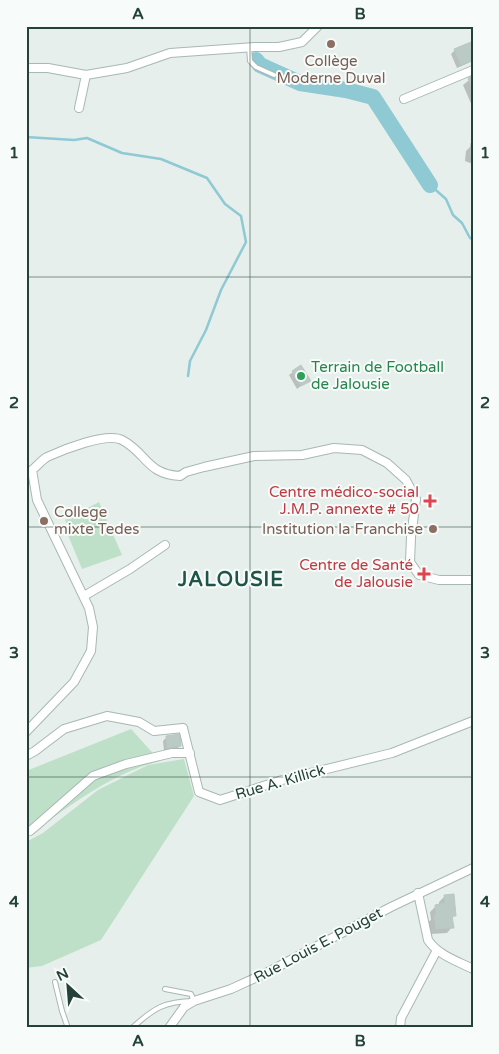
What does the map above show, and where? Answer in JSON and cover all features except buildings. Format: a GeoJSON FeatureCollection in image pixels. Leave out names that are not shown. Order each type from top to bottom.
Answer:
{"type":"FeatureCollection","features":[{"type":"Feature","properties":{"kind":"street"},"geometry":{"type":"LineString","coordinates":[[26,68],[48,68],[86,75],[127,68],[170,53],[279,47],[302,42],[318,26]]}},
{"type":"Feature","properties":{"kind":"street"},"geometry":{"type":"LineString","coordinates":[[404,99],[473,70]]}},
{"type":"Feature","properties":{"kind":"street"},"geometry":{"type":"LineString","coordinates":[[79,108],[86,75]]}},
{"type":"Feature","properties":{"kind":"street"},"geometry":{"type":"LineString","coordinates":[[26,732],[74,682],[91,651],[92,627],[89,608],[84,596],[37,500],[32,470],[45,458],[90,441],[112,438],[121,439],[160,472],[168,476],[180,476],[204,466],[254,456],[302,455],[334,448],[362,450],[387,463],[406,480],[416,499],[410,562],[419,575],[439,580],[473,580]]}},
{"type":"Feature","properties":{"kind":"street"},"geometry":{"type":"LineString","coordinates":[[84,596],[138,564],[165,545]]}},
{"type":"Feature","properties":{"kind":"street","name":"Rue A. Killick"},"geometry":{"type":"LineString","coordinates":[[26,756],[64,730],[107,716],[140,722],[154,730],[184,728],[199,792],[220,800],[282,780],[392,752],[473,721]]}},
{"type":"Feature","properties":{"kind":"street"},"geometry":{"type":"LineString","coordinates":[[26,832],[36,826],[93,776],[126,764],[172,753],[190,754]]}},
{"type":"Feature","properties":{"kind":"street","name":"Rue Louis E. Pouget"},"geometry":{"type":"LineString","coordinates":[[169,1028],[184,1007],[194,1001],[231,990],[418,893],[473,868]]}},
{"type":"Feature","properties":{"kind":"street"},"geometry":{"type":"LineString","coordinates":[[418,893],[428,940],[437,950],[473,969]]}},
{"type":"Feature","properties":{"kind":"street"},"geometry":{"type":"LineString","coordinates":[[400,1028],[401,1018],[437,950]]}},
{"type":"Feature","properties":{"kind":"lane"},"geometry":{"type":"LineString","coordinates":[[249,48],[250,62],[256,67],[274,75]]}},
{"type":"Feature","properties":{"kind":"lane"},"geometry":{"type":"LineString","coordinates":[[55,982],[68,1028]]}},
{"type":"Feature","properties":{"kind":"lane"},"geometry":{"type":"LineString","coordinates":[[132,1028],[162,1005],[194,1001],[192,994],[165,989]]}},
{"type":"Feature","properties":{"kind":"green space"},"geometry":{"type":"Polygon","coordinates":[[[99,502],[122,555],[82,569],[68,535],[71,532],[65,520],[99,502]]]}},
{"type":"Feature","properties":{"kind":"green space"},"geometry":{"type":"Polygon","coordinates":[[[131,729],[160,761],[111,780],[36,829],[26,829],[26,771],[131,729]]]}},
{"type":"Feature","properties":{"kind":"green space"},"geometry":{"type":"Polygon","coordinates":[[[184,759],[194,796],[101,940],[42,966],[26,968],[26,842],[43,833],[98,790],[148,765],[184,759]]]}},
{"type":"Feature","properties":{"kind":"waterway"},"geometry":{"type":"LineString","coordinates":[[256,60],[260,65],[300,83],[346,90],[373,97],[430,185]]}},
{"type":"Feature","properties":{"kind":"waterway"},"geometry":{"type":"LineString","coordinates":[[26,137],[74,140],[87,138],[122,153],[161,159],[207,178],[225,204],[241,216],[246,242],[221,290],[206,330],[190,361],[188,376]]}},
{"type":"Feature","properties":{"kind":"waterway"},"geometry":{"type":"LineString","coordinates":[[430,185],[446,199],[453,215],[462,223],[470,238],[473,239]]}},
{"type":"Feature","properties":{"kind":"place","name":"Collège Moderne Duval"},"geometry":{"type":"Point","coordinates":[331,44]}},
{"type":"Feature","properties":{"kind":"place","name":"Terrain de Football de Jalousie"},"geometry":{"type":"Point","coordinates":[301,376]}},
{"type":"Feature","properties":{"kind":"place","name":"Centre médico-social J.M.P. annexte # 50"},"geometry":{"type":"Point","coordinates":[430,501]}},
{"type":"Feature","properties":{"kind":"place","name":"College mixte Tedes"},"geometry":{"type":"Point","coordinates":[44,521]}},
{"type":"Feature","properties":{"kind":"place","name":"Institution la Franchise"},"geometry":{"type":"Point","coordinates":[433,529]}},
{"type":"Feature","properties":{"kind":"place","name":"Centre de Santé de Jalousie"},"geometry":{"type":"Point","coordinates":[424,574]}},
{"type":"Feature","properties":{"kind":"district","name":"JALOUSIE"},"geometry":{"type":"Point","coordinates":[231,580]}}]}
